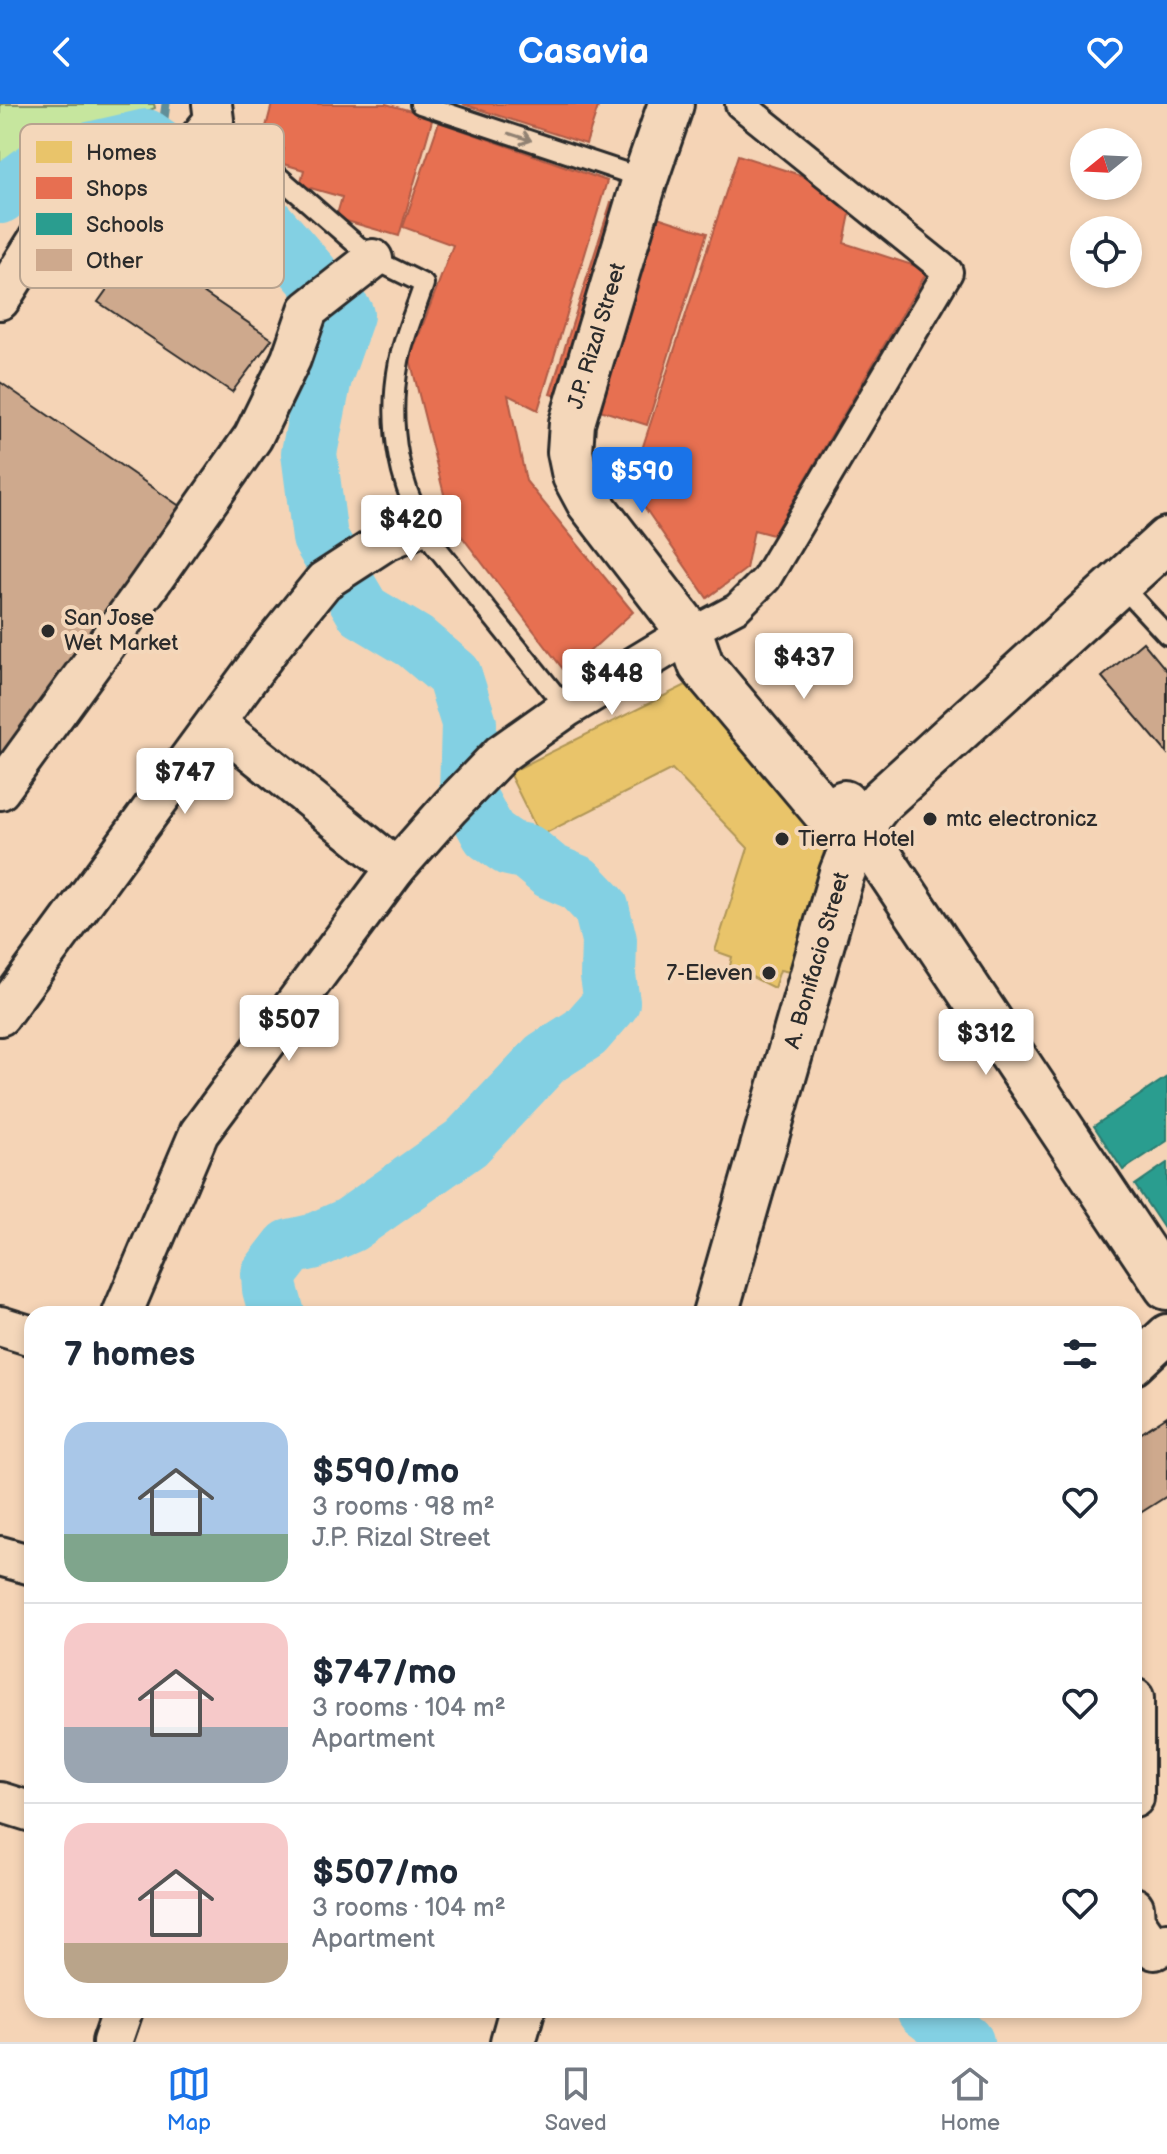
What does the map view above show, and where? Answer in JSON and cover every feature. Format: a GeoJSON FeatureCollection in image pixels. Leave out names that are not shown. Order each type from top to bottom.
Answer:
{"type":"FeatureCollection","features":[{"type":"Feature","properties":{"kind":"main road","name":"J.P. Rizal Street"},"geometry":{"type":"LineString","coordinates":[[671,104],[645,179],[572,423],[570,452],[575,476],[589,502],[690,633],[701,665],[824,811],[860,828]]}},
{"type":"Feature","properties":{"kind":"main road","name":"A. Bonifacio Street"},"geometry":{"type":"LineString","coordinates":[[718,1306],[842,873],[860,828],[881,801],[1167,540]]}},
{"type":"Feature","properties":{"kind":"main road"},"geometry":{"type":"LineString","coordinates":[[860,828],[1167,1287]]}},
{"type":"Feature","properties":{"kind":"main road"},"geometry":{"type":"LineString","coordinates":[[513,2042],[520,2018]]}},
{"type":"Feature","properties":{"kind":"street"},"geometry":{"type":"LineString","coordinates":[[125,1306],[199,1133],[396,868],[501,754],[566,708],[737,608],[766,579],[948,272],[740,104]]}},
{"type":"Feature","properties":{"kind":"street"},"geometry":{"type":"LineString","coordinates":[[0,300],[20,268]]}},
{"type":"Feature","properties":{"kind":"street"},"geometry":{"type":"LineString","coordinates":[[2,785],[253,437],[291,359],[308,310],[361,268]]}},
{"type":"Feature","properties":{"kind":"street"},"geometry":{"type":"LineString","coordinates":[[0,1016],[273,644],[324,581],[374,547],[423,525]]}},
{"type":"Feature","properties":{"kind":"street"},"geometry":{"type":"LineString","coordinates":[[216,723],[396,868]]}},
{"type":"Feature","properties":{"kind":"street"},"geometry":{"type":"LineString","coordinates":[[0,1326],[24,1334]]}},
{"type":"Feature","properties":{"kind":"street"},"geometry":{"type":"LineString","coordinates":[[1142,1357],[1167,1334]]}},
{"type":"Feature","properties":{"kind":"street"},"geometry":{"type":"LineString","coordinates":[[0,1556],[24,1563]]}},
{"type":"Feature","properties":{"kind":"street"},"geometry":{"type":"LineString","coordinates":[[0,1802],[24,1810]]}},
{"type":"Feature","properties":{"kind":"street"},"geometry":{"type":"LineString","coordinates":[[1142,1928],[1161,1946]]}},
{"type":"Feature","properties":{"kind":"street"},"geometry":{"type":"LineString","coordinates":[[112,2042],[120,2018]]}},
{"type":"Feature","properties":{"kind":"lane"},"geometry":{"type":"LineString","coordinates":[[420,104],[645,179]]}},
{"type":"Feature","properties":{"kind":"lane"},"geometry":{"type":"LineString","coordinates":[[284,206],[361,268],[424,284],[400,358],[394,422],[396,451],[404,484],[434,544],[566,708]]}},
{"type":"Feature","properties":{"kind":"lane"},"geometry":{"type":"LineString","coordinates":[[1119,583],[1167,635]]}},
{"type":"Feature","properties":{"kind":"green space"},"geometry":{"type":"Polygon","coordinates":[[[0,104],[154,104],[155,108],[115,124],[20,124],[20,162],[0,170],[0,104]]]}},
{"type":"Feature","properties":{"kind":"building: Homes","name":"Tierra Hotel"},"geometry":{"type":"Polygon","coordinates":[[[686,685],[827,841],[790,972],[780,970],[774,988],[730,966],[732,957],[715,951],[748,848],[672,769],[540,836],[509,773],[686,685]]]}},
{"type":"Feature","properties":{"kind":"building: Shops"},"geometry":{"type":"Polygon","coordinates":[[[272,104],[386,104],[433,117],[399,236],[336,218],[342,197],[300,185],[304,170],[284,164],[284,124],[267,124],[272,104]]]}},
{"type":"Feature","properties":{"kind":"building: Shops"},"geometry":{"type":"Polygon","coordinates":[[[463,104],[599,104],[586,144],[463,104]]]}},
{"type":"Feature","properties":{"kind":"building: Shops"},"geometry":{"type":"Polygon","coordinates":[[[439,122],[607,181],[538,410],[508,395],[526,481],[633,612],[566,673],[451,522],[410,359],[453,245],[403,227],[439,122]]]}},
{"type":"Feature","properties":{"kind":"building: Shops"},"geometry":{"type":"Polygon","coordinates":[[[738,155],[831,185],[852,204],[844,243],[928,270],[773,535],[754,530],[746,569],[707,598],[630,486],[738,155]]]}},
{"type":"Feature","properties":{"kind":"building: Shops"},"geometry":{"type":"Polygon","coordinates":[[[611,202],[707,233],[647,425],[550,394],[611,202]]]}},
{"type":"Feature","properties":{"kind":"building: Schools"},"geometry":{"type":"Polygon","coordinates":[[[1167,1077],[1167,1141],[1123,1170],[1094,1126],[1167,1077]]]}},
{"type":"Feature","properties":{"kind":"building: Schools"},"geometry":{"type":"Polygon","coordinates":[[[1167,1163],[1167,1233],[1135,1185],[1167,1163]]]}},
{"type":"Feature","properties":{"kind":"building: Other"},"geometry":{"type":"Polygon","coordinates":[[[108,288],[197,288],[272,339],[232,392],[98,302],[108,288]]]}},
{"type":"Feature","properties":{"kind":"building: Other","name":"San Jose Wet Market"},"geometry":{"type":"Polygon","coordinates":[[[0,382],[181,507],[8,761],[0,756],[0,382]]]}},
{"type":"Feature","properties":{"kind":"building: Other"},"geometry":{"type":"Polygon","coordinates":[[[1143,642],[1167,671],[1167,753],[1102,677],[1143,642]]]}},
{"type":"Feature","properties":{"kind":"building: Other"},"geometry":{"type":"Polygon","coordinates":[[[1167,1416],[1167,1496],[1142,1512],[1142,1433],[1167,1416]]]}},
{"type":"Feature","properties":{"kind":"waterway"},"geometry":{"type":"LineString","coordinates":[[163,124],[166,104]]}},
{"type":"Feature","properties":{"kind":"waterway"},"geometry":{"type":"LineString","coordinates":[[0,196],[20,181]]}},
{"type":"Feature","properties":{"kind":"waterway"},"geometry":{"type":"LineString","coordinates":[[275,1306],[269,1274],[290,1247],[312,1242],[350,1225],[466,1143],[546,1058],[585,1033],[612,1002],[608,976],[609,940],[601,907],[578,883],[550,871],[527,852],[509,848],[489,834],[467,793],[469,723],[454,675],[415,642],[363,611],[320,538],[309,453],[324,378],[346,315],[284,243]]}},
{"type":"Feature","properties":{"kind":"waterway"},"geometry":{"type":"LineString","coordinates":[[934,2018],[966,2042]]}},
{"type":"Feature","properties":{"kind":"place","name":"San Jose Wet Market"},"geometry":{"type":"Point","coordinates":[48,631]}},
{"type":"Feature","properties":{"kind":"place","name":"mtc electronicz"},"geometry":{"type":"Point","coordinates":[930,819]}},
{"type":"Feature","properties":{"kind":"place","name":"Tierra Hotel"},"geometry":{"type":"Point","coordinates":[782,839]}},
{"type":"Feature","properties":{"kind":"place","name":"7-Eleven"},"geometry":{"type":"Point","coordinates":[769,973]}}]}
